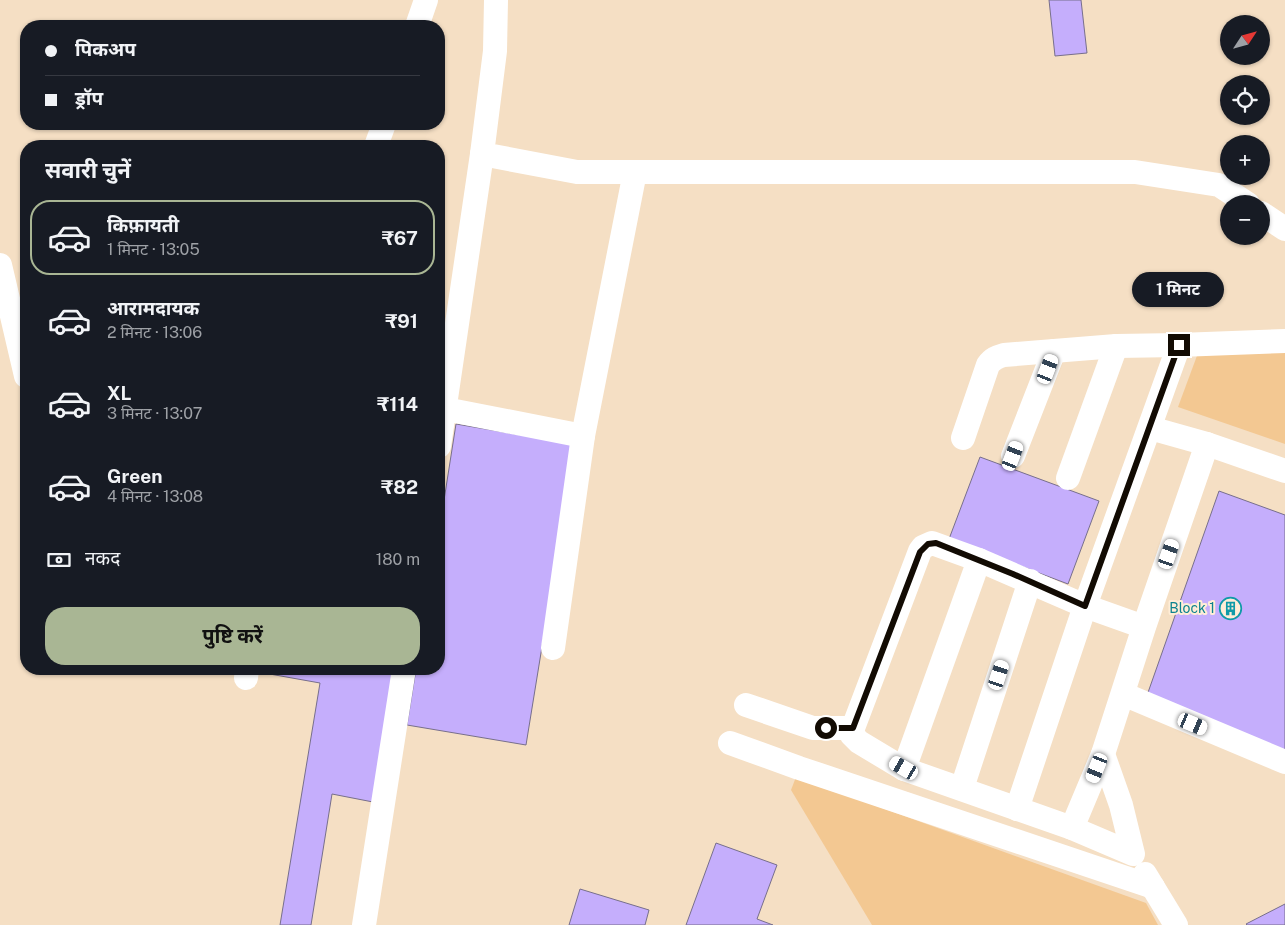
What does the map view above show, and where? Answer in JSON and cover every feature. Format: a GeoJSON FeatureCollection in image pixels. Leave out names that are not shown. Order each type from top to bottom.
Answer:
{"type":"FeatureCollection","features":[{"type":"Feature","properties":{"kind":"lane"},"geometry":{"type":"LineString","coordinates":[[419,20],[426,0]]}},
{"type":"Feature","properties":{"kind":"lane"},"geometry":{"type":"LineString","coordinates":[[496,0],[495,50],[445,410],[583,436]]}},
{"type":"Feature","properties":{"kind":"lane"},"geometry":{"type":"LineString","coordinates":[[482,154],[576,172],[1135,172],[1219,185],[1234,195]]}},
{"type":"Feature","properties":{"kind":"lane"},"geometry":{"type":"LineString","coordinates":[[553,648],[583,436],[635,172]]}},
{"type":"Feature","properties":{"kind":"lane"},"geometry":{"type":"LineString","coordinates":[[1270,219],[1285,229]]}},
{"type":"Feature","properties":{"kind":"lane"},"geometry":{"type":"LineString","coordinates":[[0,266],[20,351]]}},
{"type":"Feature","properties":{"kind":"lane"},"geometry":{"type":"LineString","coordinates":[[963,438],[988,365],[991,360],[1004,355],[1116,346],[1285,341]]}},
{"type":"Feature","properties":{"kind":"lane"},"geometry":{"type":"LineString","coordinates":[[1017,809],[1085,606],[1179,345]]}},
{"type":"Feature","properties":{"kind":"lane"},"geometry":{"type":"LineString","coordinates":[[1068,478],[1116,346]]}},
{"type":"Feature","properties":{"kind":"lane"},"geometry":{"type":"LineString","coordinates":[[1013,456],[1054,351]]}},
{"type":"Feature","properties":{"kind":"lane"},"geometry":{"type":"LineString","coordinates":[[1150,428],[1207,444],[1285,471]]}},
{"type":"Feature","properties":{"kind":"lane"},"geometry":{"type":"LineString","coordinates":[[1072,828],[1103,754],[1144,627],[1207,444]]}},
{"type":"Feature","properties":{"kind":"lane"},"geometry":{"type":"LineString","coordinates":[[1133,854],[1072,828],[904,768],[859,742],[852,735],[853,728],[923,547],[932,543],[1030,581],[1085,606],[1144,627]]}},
{"type":"Feature","properties":{"kind":"lane"},"geometry":{"type":"LineString","coordinates":[[904,768],[979,560]]}},
{"type":"Feature","properties":{"kind":"lane"},"geometry":{"type":"LineString","coordinates":[[962,788],[1030,581]]}},
{"type":"Feature","properties":{"kind":"lane"},"geometry":{"type":"LineString","coordinates":[[364,925],[403,675]]}},
{"type":"Feature","properties":{"kind":"lane"},"geometry":{"type":"LineString","coordinates":[[1123,694],[1285,762]]}},
{"type":"Feature","properties":{"kind":"lane"},"geometry":{"type":"LineString","coordinates":[[746,705],[813,728],[853,728]]}},
{"type":"Feature","properties":{"kind":"lane"},"geometry":{"type":"LineString","coordinates":[[730,743],[1153,887]]}},
{"type":"Feature","properties":{"kind":"lane"},"geometry":{"type":"LineString","coordinates":[[1103,754],[1121,805],[1133,854],[1176,925]]}},
{"type":"Feature","properties":{"kind":"shaded area"},"geometry":{"type":"Polygon","coordinates":[[[1285,350],[1285,444],[1178,407],[1198,353],[1285,350]]]}},
{"type":"Feature","properties":{"kind":"shaded area"},"geometry":{"type":"Polygon","coordinates":[[[796,777],[1146,903],[1158,925],[872,925],[791,790],[796,777]]]}},
{"type":"Feature","properties":{"kind":"building"},"geometry":{"type":"Polygon","coordinates":[[[1049,0],[1081,0],[1087,53],[1055,56],[1049,0]]]}},
{"type":"Feature","properties":{"kind":"building"},"geometry":{"type":"Polygon","coordinates":[[[456,424],[575,444],[526,745],[407,725],[415,675],[445,675],[445,494],[456,424]]]}},
{"type":"Feature","properties":{"kind":"building"},"geometry":{"type":"Polygon","coordinates":[[[980,457],[1099,501],[1068,584],[949,539],[980,457]]]}},
{"type":"Feature","properties":{"kind":"building","name":"Block 1"},"geometry":{"type":"Polygon","coordinates":[[[1219,491],[1285,515],[1285,751],[1145,701],[1219,491]]]}},
{"type":"Feature","properties":{"kind":"building"},"geometry":{"type":"Polygon","coordinates":[[[275,675],[393,675],[373,802],[332,794],[311,925],[280,925],[320,683],[275,675]]]}},
{"type":"Feature","properties":{"kind":"building"},"geometry":{"type":"Polygon","coordinates":[[[716,843],[777,865],[757,919],[773,925],[686,925],[716,843]]]}},
{"type":"Feature","properties":{"kind":"building"},"geometry":{"type":"Polygon","coordinates":[[[580,889],[649,910],[645,925],[569,925],[580,889]]]}},
{"type":"Feature","properties":{"kind":"building"},"geometry":{"type":"Polygon","coordinates":[[[1285,904],[1285,925],[1246,924],[1285,904]]]}},
{"type":"Feature","properties":{"kind":"place","name":"Block 1"},"geometry":{"type":"Point","coordinates":[1231,608]}},
{"type":"Feature","properties":{"kind":"route"},"geometry":{"type":"LineString","coordinates":[[826,728],[853,728],[920,552],[928,544],[936,543],[1030,581],[1085,606],[1179,345]]}}]}
